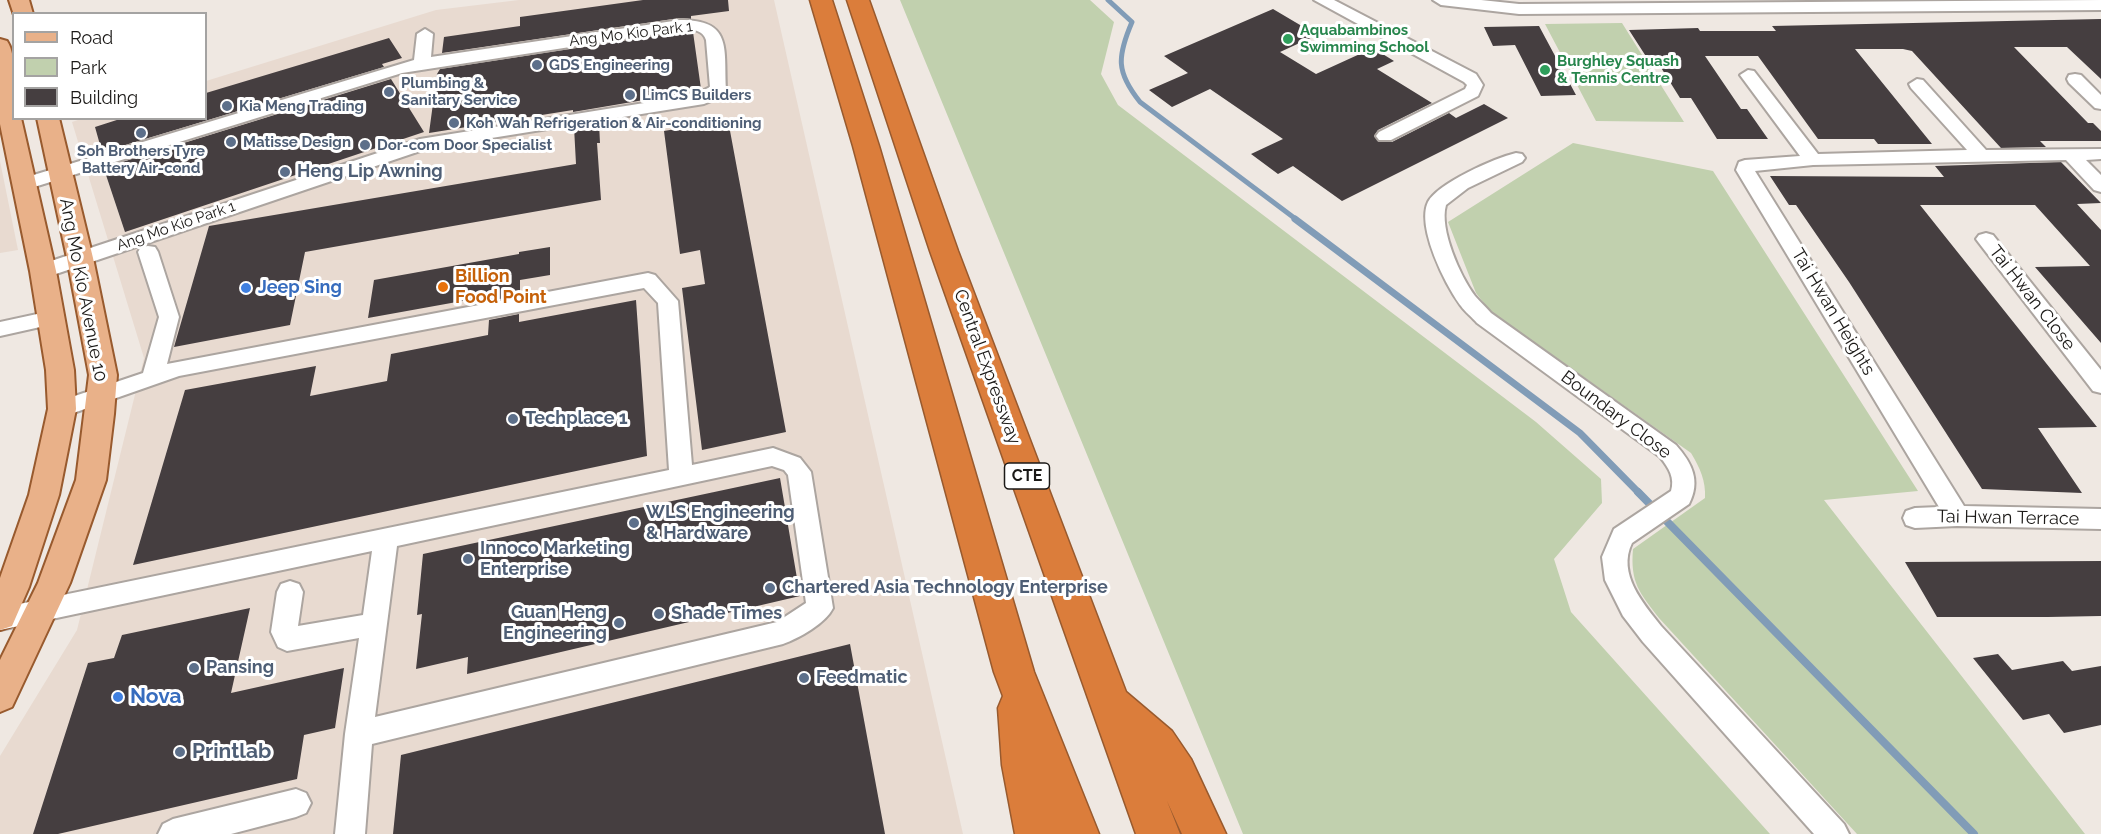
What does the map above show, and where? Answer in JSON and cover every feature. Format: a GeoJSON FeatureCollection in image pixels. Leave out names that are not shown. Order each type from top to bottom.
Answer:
{"type":"FeatureCollection","features":[{"type":"Feature","properties":{"kind":"highway"},"geometry":{"type":"LineString","coordinates":[[820,0],[866,146],[1014,672],[1077,834]]}},
{"type":"Feature","properties":{"kind":"highway","name":"Central Expressway"},"geometry":{"type":"LineString","coordinates":[[858,0],[944,251],[1158,834]]}},
{"type":"Feature","properties":{"kind":"highway"},"geometry":{"type":"LineString","coordinates":[[1014,672],[1023,765],[1037,834]]}},
{"type":"Feature","properties":{"kind":"highway"},"geometry":{"type":"LineString","coordinates":[[1109,700],[1157,745],[1176,773],[1204,834]]}},
{"type":"Feature","properties":{"kind":"main road","name":"Ang Mo Kio Avenue 10"},"geometry":{"type":"LineString","coordinates":[[0,45],[9,115],[43,271],[60,370],[62,408],[44,495],[0,618]]}},
{"type":"Feature","properties":{"kind":"main road","name":"Ang Mo Kio Avenue 10"},"geometry":{"type":"LineString","coordinates":[[0,696],[54,583],[92,480],[103,375],[80,258],[48,120]]}},
{"type":"Feature","properties":{"kind":"street"},"geometry":{"type":"LineString","coordinates":[[1322,0],[1470,78],[1475,86],[1472,92],[1385,136]]}},
{"type":"Feature","properties":{"kind":"street"},"geometry":{"type":"LineString","coordinates":[[1441,0],[1466,1],[1519,9],[2068,3],[2101,5]]}},
{"type":"Feature","properties":{"kind":"street","name":"Ang Mo Kio Park 1"},"geometry":{"type":"LineString","coordinates":[[24,184],[422,63],[680,25],[697,25],[708,29],[714,36],[718,88],[710,95],[698,100],[426,143],[43,271]]}},
{"type":"Feature","properties":{"kind":"street"},"geometry":{"type":"LineString","coordinates":[[422,63],[425,34]]}},
{"type":"Feature","properties":{"kind":"street"},"geometry":{"type":"LineString","coordinates":[[1748,75],[1813,160]]}},
{"type":"Feature","properties":{"kind":"street"},"geometry":{"type":"LineString","coordinates":[[2075,79],[2101,104]]}},
{"type":"Feature","properties":{"kind":"street"},"geometry":{"type":"LineString","coordinates":[[1917,84],[1981,155]]}},
{"type":"Feature","properties":{"kind":"street","name":"Tai Hwan Heights"},"geometry":{"type":"LineString","coordinates":[[1958,516],[1745,170],[1745,166],[1813,160],[2101,154]]}},
{"type":"Feature","properties":{"kind":"street"},"geometry":{"type":"LineString","coordinates":[[2072,155],[2101,186]]}},
{"type":"Feature","properties":{"kind":"street","name":"Boundary Close"},"geometry":{"type":"LineString","coordinates":[[1516,158],[1451,190],[1437,202],[1433,215],[1450,270],[1468,300],[1489,322],[1668,451],[1675,459],[1685,483],[1681,497],[1674,504],[1623,536],[1615,553],[1615,572],[1628,600],[1658,639],[1834,834]]}},
{"type":"Feature","properties":{"kind":"street","name":"Tai Hwan Close"},"geometry":{"type":"LineString","coordinates":[[1986,239],[2101,385]]}},
{"type":"Feature","properties":{"kind":"street"},"geometry":{"type":"LineString","coordinates":[[148,252],[169,317],[152,378]]}},
{"type":"Feature","properties":{"kind":"street"},"geometry":{"type":"LineString","coordinates":[[62,408],[177,369],[648,280],[668,301],[681,476]]}},
{"type":"Feature","properties":{"kind":"street"},"geometry":{"type":"LineString","coordinates":[[0,329],[51,318]]}},
{"type":"Feature","properties":{"kind":"street"},"geometry":{"type":"LineString","coordinates":[[0,618],[773,457],[792,464],[799,472],[820,608],[783,632],[359,734]]}},
{"type":"Feature","properties":{"kind":"street","name":"Tai Hwan Terrace"},"geometry":{"type":"LineString","coordinates":[[1915,518],[1958,516],[2101,519]]}},
{"type":"Feature","properties":{"kind":"street"},"geometry":{"type":"LineString","coordinates":[[350,834],[359,734],[386,538]]}},
{"type":"Feature","properties":{"kind":"street"},"geometry":{"type":"LineString","coordinates":[[290,592],[284,632],[287,639],[374,624]]}},
{"type":"Feature","properties":{"kind":"street"},"geometry":{"type":"LineString","coordinates":[[173,834],[296,803]]}},
{"type":"Feature","properties":{"kind":"shaded area"},"geometry":{"type":"Polygon","coordinates":[[[519,0],[774,0],[963,834],[0,834],[0,756],[77,630],[144,358],[72,122],[78,120],[207,120],[207,81],[436,10],[519,0]]]}},
{"type":"Feature","properties":{"kind":"shaded area"},"geometry":{"type":"Polygon","coordinates":[[[0,161],[18,250],[0,253],[0,161]]]}},
{"type":"Feature","properties":{"kind":"green space"},"geometry":{"type":"Polygon","coordinates":[[[900,0],[1090,0],[1114,22],[1101,74],[1118,105],[1536,422],[1601,479],[1602,503],[1554,559],[1571,612],[1770,834],[1243,834],[900,0]]]}},
{"type":"Feature","properties":{"kind":"green space"},"geometry":{"type":"Polygon","coordinates":[[[1622,23],[1684,122],[1596,121],[1545,24],[1622,23]]]}},
{"type":"Feature","properties":{"kind":"green space"},"geometry":{"type":"Polygon","coordinates":[[[1573,143],[1713,171],[1918,491],[1824,500],[2085,834],[1857,834],[1646,601],[1633,571],[1633,549],[1705,498],[1703,480],[1697,464],[1691,453],[1489,310],[1476,293],[1448,222],[1573,143]]]}},
{"type":"Feature","properties":{"kind":"building"},"geometry":{"type":"Polygon","coordinates":[[[643,0],[728,0],[729,11],[691,16],[691,19],[680,18],[442,53],[444,37],[520,26],[520,17],[643,0]]]}},
{"type":"Feature","properties":{"kind":"building"},"geometry":{"type":"Polygon","coordinates":[[[1273,9],[1317,35],[1280,52],[1316,74],[1373,48],[1394,61],[1377,69],[1432,103],[1378,130],[1374,136],[1379,142],[1392,142],[1449,113],[1456,118],[1484,104],[1508,118],[1342,201],[1293,166],[1278,174],[1251,154],[1283,139],[1210,89],[1172,107],[1149,90],[1188,73],[1164,56],[1273,9]]]}},
{"type":"Feature","properties":{"kind":"building"},"geometry":{"type":"Polygon","coordinates":[[[2101,19],[2101,79],[2067,47],[2014,47],[2088,123],[2093,123],[2101,131],[2101,141],[2040,141],[2046,147],[2001,148],[1912,51],[1903,49],[1855,49],[1932,144],[1878,144],[1874,139],[1818,139],[1758,56],[1705,56],[1741,109],[1747,109],[1768,139],[1717,139],[1691,98],[1680,98],[1655,58],[1647,58],[1629,30],[1698,28],[1700,31],[1776,31],[1772,26],[2101,19]]]}},
{"type":"Feature","properties":{"kind":"building","name":"Burghley Squash & Tennis Centre"},"geometry":{"type":"Polygon","coordinates":[[[1539,26],[1576,95],[1541,96],[1515,45],[1493,46],[1484,27],[1539,26]]]}},
{"type":"Feature","properties":{"kind":"building"},"geometry":{"type":"Polygon","coordinates":[[[680,32],[693,32],[701,89],[697,91],[429,133],[437,74],[440,69],[680,32]]]}},
{"type":"Feature","properties":{"kind":"building"},"geometry":{"type":"Polygon","coordinates":[[[389,38],[402,58],[382,64],[384,67],[102,152],[95,127],[117,120],[207,120],[207,93],[389,38]]]}},
{"type":"Feature","properties":{"kind":"building"},"geometry":{"type":"Polygon","coordinates":[[[391,79],[424,132],[125,232],[106,175],[108,175],[106,167],[391,79]]]}},
{"type":"Feature","properties":{"kind":"building"},"geometry":{"type":"Polygon","coordinates":[[[728,120],[786,432],[702,450],[682,288],[705,284],[700,250],[680,254],[664,131],[728,120]]]}},
{"type":"Feature","properties":{"kind":"building"},"geometry":{"type":"Polygon","coordinates":[[[599,123],[600,143],[597,143],[601,200],[305,252],[290,325],[174,347],[209,226],[576,164],[574,127],[599,123]]]}},
{"type":"Feature","properties":{"kind":"building"},"geometry":{"type":"Polygon","coordinates":[[[2061,162],[2101,203],[2077,204],[2101,230],[2101,343],[2035,267],[2090,266],[2035,205],[1920,205],[2097,427],[2038,428],[2082,493],[1982,489],[1849,282],[1796,205],[1789,205],[1770,176],[1944,177],[1935,166],[2061,162]]]}},
{"type":"Feature","properties":{"kind":"building"},"geometry":{"type":"Polygon","coordinates":[[[550,247],[550,275],[520,280],[520,295],[490,301],[490,296],[368,318],[374,280],[550,247]]]}},
{"type":"Feature","properties":{"kind":"building"},"geometry":{"type":"Polygon","coordinates":[[[636,300],[647,456],[133,565],[185,390],[316,366],[310,396],[387,381],[391,354],[488,335],[489,320],[519,314],[519,322],[636,300]]]}},
{"type":"Feature","properties":{"kind":"building"},"geometry":{"type":"Polygon","coordinates":[[[780,478],[800,596],[467,674],[468,657],[416,669],[422,614],[417,615],[423,554],[780,478]]]}},
{"type":"Feature","properties":{"kind":"building"},"geometry":{"type":"Polygon","coordinates":[[[2101,561],[2101,616],[2048,617],[1937,617],[1905,562],[2101,561]]]}},
{"type":"Feature","properties":{"kind":"building"},"geometry":{"type":"Polygon","coordinates":[[[250,608],[231,693],[344,668],[335,728],[304,735],[297,779],[58,834],[33,834],[88,663],[114,658],[122,635],[250,608]]]}},
{"type":"Feature","properties":{"kind":"building"},"geometry":{"type":"Polygon","coordinates":[[[850,644],[885,834],[393,834],[401,755],[850,644]]]}},
{"type":"Feature","properties":{"kind":"building"},"geometry":{"type":"Polygon","coordinates":[[[1998,654],[2012,670],[2063,661],[2072,671],[2101,666],[2101,725],[2064,733],[2049,714],[2023,720],[1973,658],[1998,654]]]}},
{"type":"Feature","properties":{"kind":"waterway"},"geometry":{"type":"LineString","coordinates":[[1108,0],[1132,22],[1124,45],[1121,64],[1127,82],[1140,102],[1297,220]]}},
{"type":"Feature","properties":{"kind":"waterway"},"geometry":{"type":"LineString","coordinates":[[1295,219],[1580,433],[1640,494]]}},
{"type":"Feature","properties":{"kind":"waterway"},"geometry":{"type":"LineString","coordinates":[[1638,492],[1974,834]]}},
{"type":"Feature","properties":{"kind":"place","name":"Aquabambinos Swimming School"},"geometry":{"type":"Point","coordinates":[1288,39]}},
{"type":"Feature","properties":{"kind":"place","name":"GDS Engineering"},"geometry":{"type":"Point","coordinates":[537,65]}},
{"type":"Feature","properties":{"kind":"place","name":"Burghley Squash & Tennis Centre"},"geometry":{"type":"Point","coordinates":[1545,70]}},
{"type":"Feature","properties":{"kind":"place","name":"Plumbing & Sanitary Service"},"geometry":{"type":"Point","coordinates":[389,92]}},
{"type":"Feature","properties":{"kind":"place","name":"LimCS Builders"},"geometry":{"type":"Point","coordinates":[630,95]}},
{"type":"Feature","properties":{"kind":"place","name":"Kia Meng Trading"},"geometry":{"type":"Point","coordinates":[227,106]}},
{"type":"Feature","properties":{"kind":"place","name":"Koh Wah Refrigeration & Air-conditioning"},"geometry":{"type":"Point","coordinates":[454,123]}},
{"type":"Feature","properties":{"kind":"place","name":"Soh Brothers Tyre Battery Air-cond"},"geometry":{"type":"Point","coordinates":[141,133]}},
{"type":"Feature","properties":{"kind":"place","name":"Matisse Design"},"geometry":{"type":"Point","coordinates":[231,142]}},
{"type":"Feature","properties":{"kind":"place","name":"Dor-com Door Specialist"},"geometry":{"type":"Point","coordinates":[365,145]}},
{"type":"Feature","properties":{"kind":"place","name":"Heng Lip Awning"},"geometry":{"type":"Point","coordinates":[285,172]}},
{"type":"Feature","properties":{"kind":"place","name":"Billion Food Point"},"geometry":{"type":"Point","coordinates":[443,287]}},
{"type":"Feature","properties":{"kind":"place","name":"Jeep Sing"},"geometry":{"type":"Point","coordinates":[246,288]}},
{"type":"Feature","properties":{"kind":"place","name":"Techplace 1"},"geometry":{"type":"Point","coordinates":[513,419]}},
{"type":"Feature","properties":{"kind":"place","name":"WLS Engineering & Hardware"},"geometry":{"type":"Point","coordinates":[634,523]}},
{"type":"Feature","properties":{"kind":"place","name":"Innoco Marketing Enterprise"},"geometry":{"type":"Point","coordinates":[468,559]}},
{"type":"Feature","properties":{"kind":"place","name":"Chartered Asia Technology Enterprise"},"geometry":{"type":"Point","coordinates":[770,588]}},
{"type":"Feature","properties":{"kind":"place","name":"Shade Times"},"geometry":{"type":"Point","coordinates":[659,614]}},
{"type":"Feature","properties":{"kind":"place","name":"Guan Heng Engineering"},"geometry":{"type":"Point","coordinates":[619,623]}},
{"type":"Feature","properties":{"kind":"place","name":"Pansing"},"geometry":{"type":"Point","coordinates":[194,668]}},
{"type":"Feature","properties":{"kind":"place","name":"Feedmatic"},"geometry":{"type":"Point","coordinates":[804,678]}},
{"type":"Feature","properties":{"kind":"place","name":"Nova"},"geometry":{"type":"Point","coordinates":[118,697]}},
{"type":"Feature","properties":{"kind":"place","name":"Printlab"},"geometry":{"type":"Point","coordinates":[180,752]}}]}
